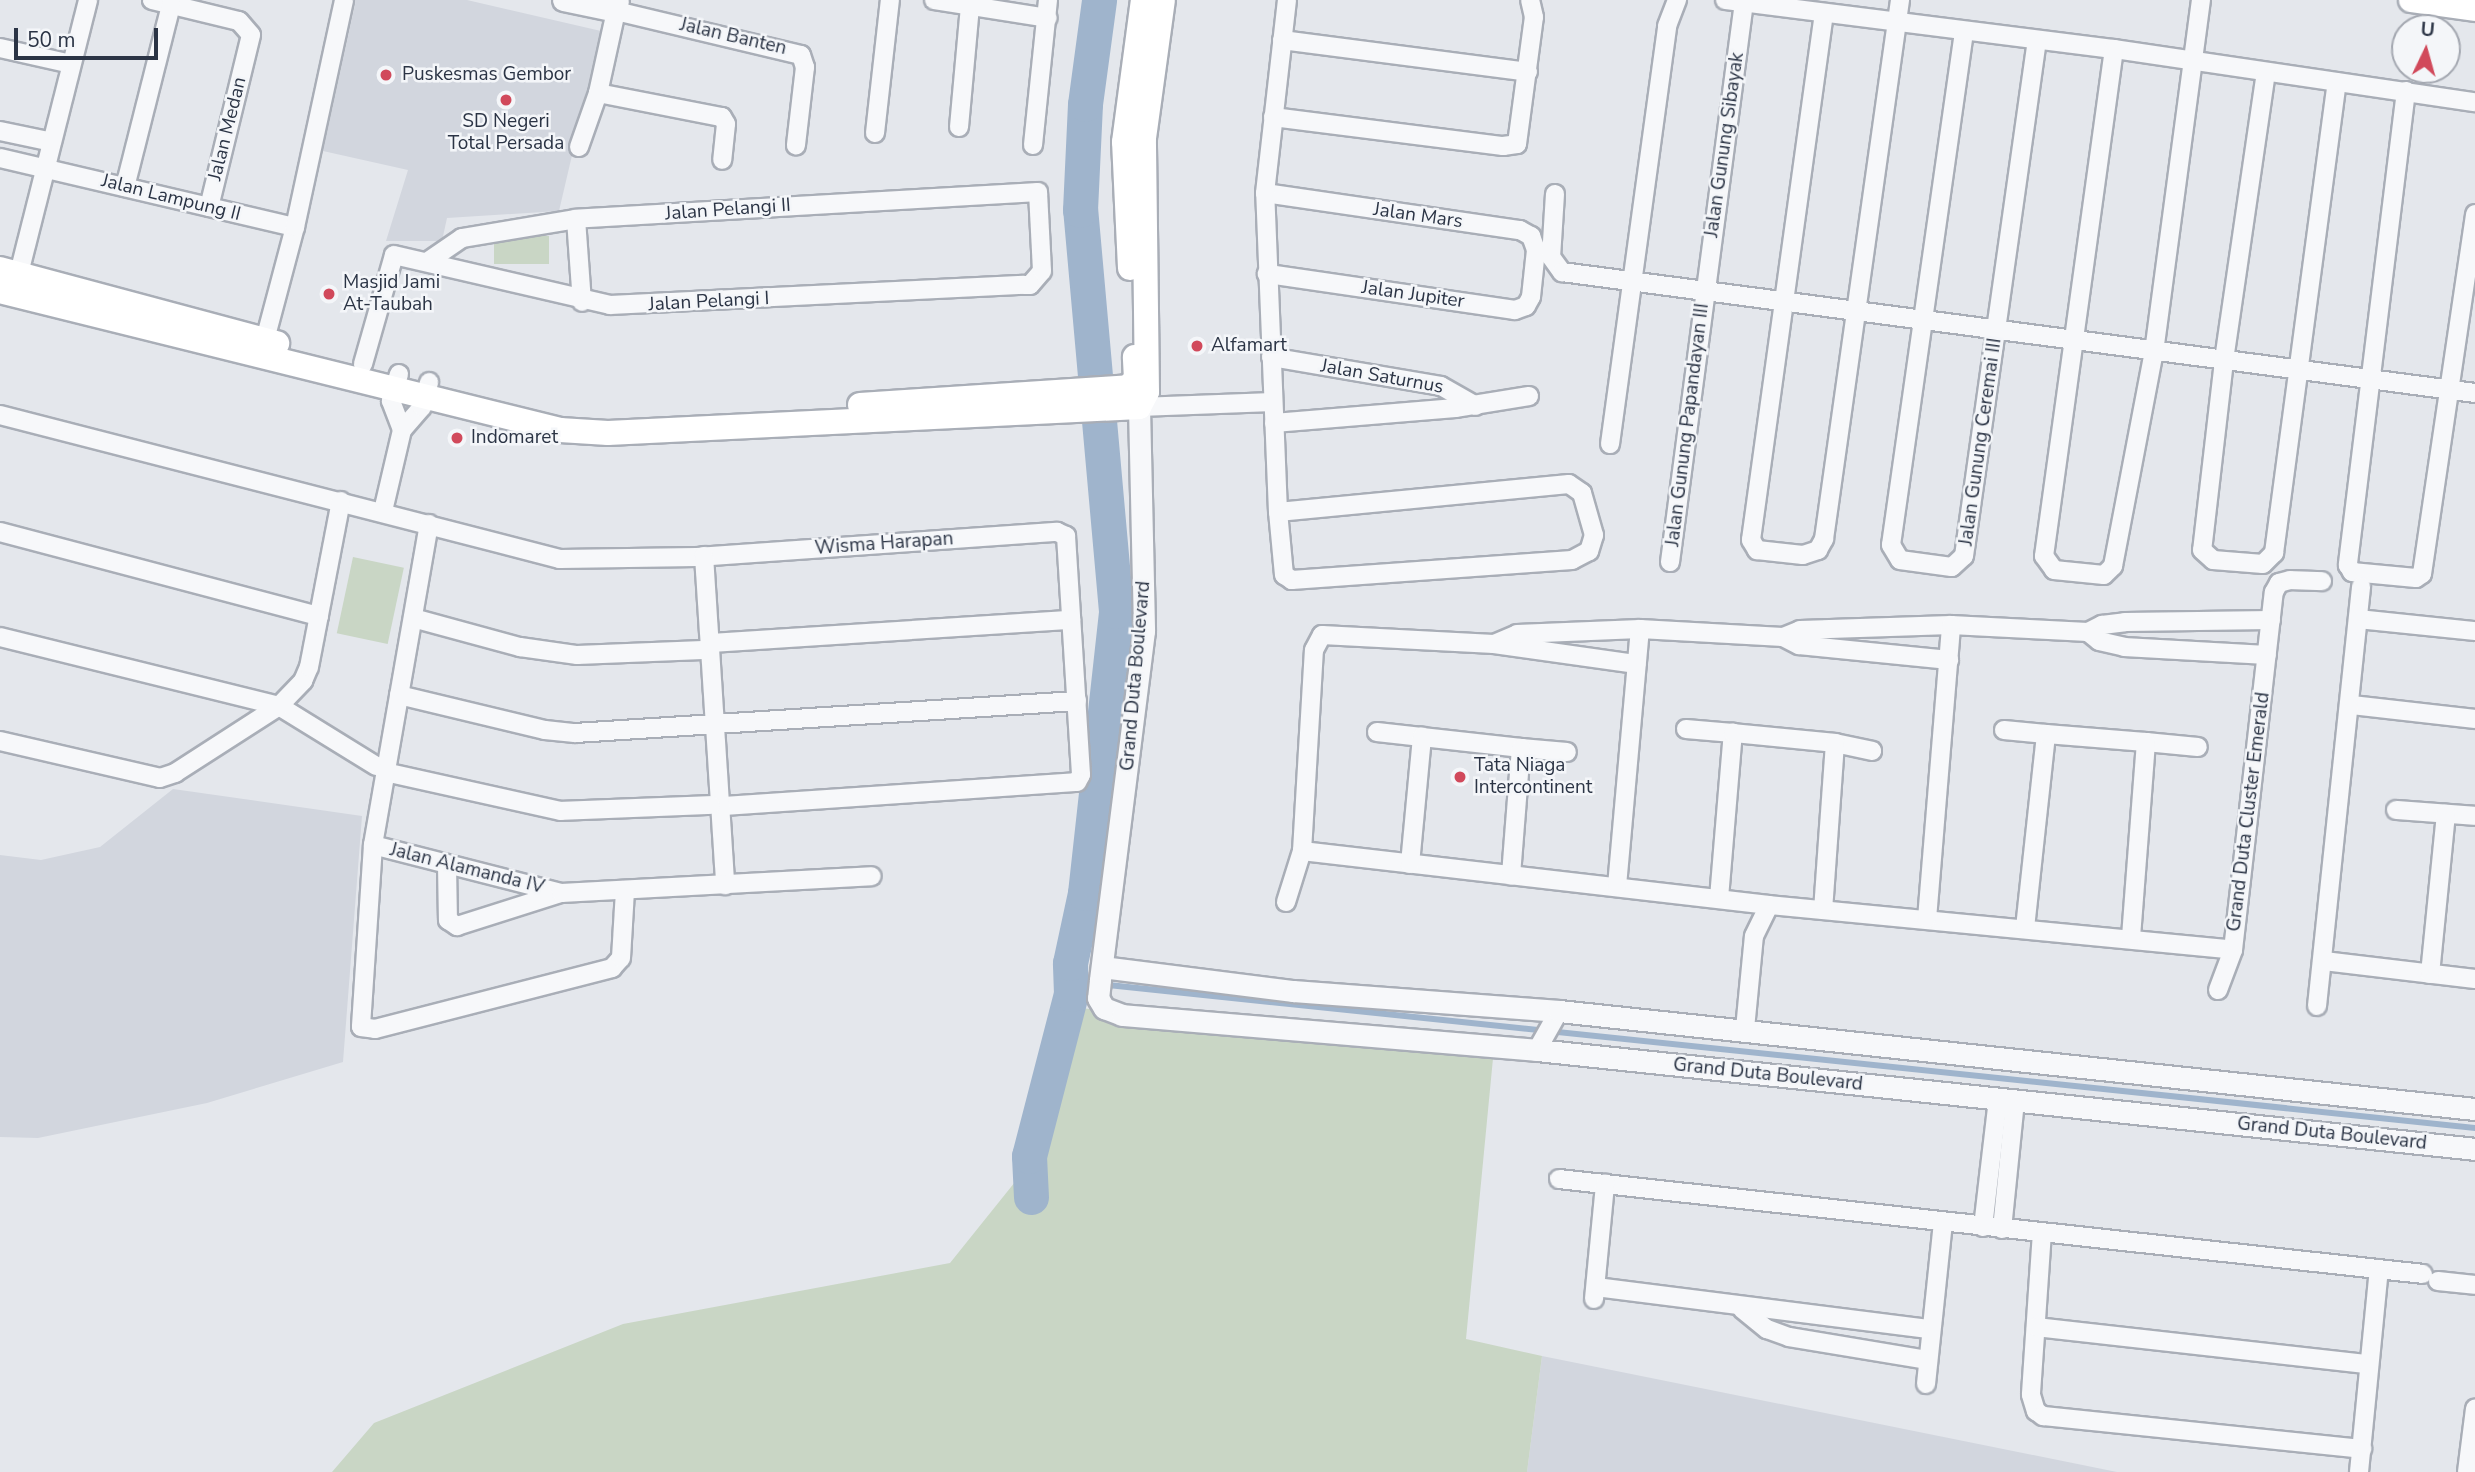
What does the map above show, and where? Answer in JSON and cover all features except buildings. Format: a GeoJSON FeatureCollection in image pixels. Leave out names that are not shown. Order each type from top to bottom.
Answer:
{"type":"FeatureCollection","features":[{"type":"Feature","properties":{"kind":"main road"},"geometry":{"type":"LineString","coordinates":[[1133,397],[1136,379],[1124,142],[1143,0]]}},
{"type":"Feature","properties":{"kind":"main road"},"geometry":{"type":"LineString","coordinates":[[427,389],[582,433],[1078,411],[1147,392],[1144,138],[1163,0]]}},
{"type":"Feature","properties":{"kind":"main road"},"geometry":{"type":"LineString","coordinates":[[2411,0],[2475,9]]}},
{"type":"Feature","properties":{"kind":"main road"},"geometry":{"type":"LineString","coordinates":[[8,282],[397,382],[556,415],[598,419],[1055,393],[1133,397]]}},
{"type":"Feature","properties":{"kind":"main road"},"geometry":{"type":"LineString","coordinates":[[262,348],[363,364],[397,382]]}},
{"type":"Feature","properties":{"kind":"street"},"geometry":{"type":"LineString","coordinates":[[8,282],[47,167],[88,0]]}},
{"type":"Feature","properties":{"kind":"street","name":"Jalan Medan"},"geometry":{"type":"LineString","coordinates":[[152,0],[239,21],[251,35],[209,207]]}},
{"type":"Feature","properties":{"kind":"street"},"geometry":{"type":"LineString","coordinates":[[262,348],[295,228],[344,0]]}},
{"type":"Feature","properties":{"kind":"street"},"geometry":{"type":"LineString","coordinates":[[563,0],[617,5],[598,93],[579,146]]}},
{"type":"Feature","properties":{"kind":"street"},"geometry":{"type":"LineString","coordinates":[[875,133],[890,0]]}},
{"type":"Feature","properties":{"kind":"street"},"geometry":{"type":"LineString","coordinates":[[934,0],[970,7],[1048,9],[1033,145]]}},
{"type":"Feature","properties":{"kind":"street"},"geometry":{"type":"LineString","coordinates":[[1278,512],[1569,484],[1583,493],[1594,535],[1589,551],[1577,559],[1292,580],[1282,568],[1278,512],[1267,275],[1265,193],[1287,0]]}},
{"type":"Feature","properties":{"kind":"street"},"geometry":{"type":"LineString","coordinates":[[1273,117],[1509,146],[1521,136],[1534,18],[1530,0]]}},
{"type":"Feature","properties":{"kind":"street"},"geometry":{"type":"LineString","coordinates":[[1611,444],[1668,26],[1677,0]]}},
{"type":"Feature","properties":{"kind":"street"},"geometry":{"type":"LineString","coordinates":[[1725,0],[2113,49],[2475,102]]}},
{"type":"Feature","properties":{"kind":"street"},"geometry":{"type":"LineString","coordinates":[[1824,13],[1751,540],[1762,551],[1803,555],[1822,545],[1900,0]]}},
{"type":"Feature","properties":{"kind":"street"},"geometry":{"type":"LineString","coordinates":[[2113,49],[2044,556],[2054,570],[2104,575],[2113,566],[2154,352],[2200,0]]}},
{"type":"Feature","properties":{"kind":"street","name":"Jalan Gunung Sibayak"},"geometry":{"type":"LineString","coordinates":[[1705,287],[1744,2]]}},
{"type":"Feature","properties":{"kind":"street"},"geometry":{"type":"LineString","coordinates":[[125,187],[171,5]]}},
{"type":"Feature","properties":{"kind":"street","name":"Jalan Banten"},"geometry":{"type":"LineString","coordinates":[[617,5],[801,55],[805,66],[796,145]]}},
{"type":"Feature","properties":{"kind":"street"},"geometry":{"type":"LineString","coordinates":[[959,127],[970,7]]}},
{"type":"Feature","properties":{"kind":"street"},"geometry":{"type":"LineString","coordinates":[[1922,318],[1964,32]]}},
{"type":"Feature","properties":{"kind":"street"},"geometry":{"type":"LineString","coordinates":[[1282,40],[1528,72]]}},
{"type":"Feature","properties":{"kind":"street","name":"Jalan Gunung Ceremai III"},"geometry":{"type":"LineString","coordinates":[[1922,318],[1891,545],[1900,560],[1952,567],[1964,556],[2037,40]]}},
{"type":"Feature","properties":{"kind":"street"},"geometry":{"type":"LineString","coordinates":[[0,48],[71,64]]}},
{"type":"Feature","properties":{"kind":"street"},"geometry":{"type":"LineString","coordinates":[[2266,72],[2224,361],[2202,550],[2213,560],[2263,564],[2274,553],[2337,82]]}},
{"type":"Feature","properties":{"kind":"street"},"geometry":{"type":"LineString","coordinates":[[2406,92],[2348,565],[2358,574],[2416,578],[2422,575],[2450,390],[2468,320],[2475,214]]}},
{"type":"Feature","properties":{"kind":"street"},"geometry":{"type":"LineString","coordinates":[[598,93],[722,117],[726,124],[722,160]]}},
{"type":"Feature","properties":{"kind":"street"},"geometry":{"type":"LineString","coordinates":[[0,131],[52,142]]}},
{"type":"Feature","properties":{"kind":"street","name":"Jalan Lampung II"},"geometry":{"type":"LineString","coordinates":[[0,158],[295,228]]}},
{"type":"Feature","properties":{"kind":"street","name":"Jalan Pelangi II"},"geometry":{"type":"LineString","coordinates":[[428,262],[462,238],[576,219],[1038,192],[1042,271],[1030,285]]}},
{"type":"Feature","properties":{"kind":"street","name":"Jalan Mars"},"geometry":{"type":"LineString","coordinates":[[1265,193],[1527,232],[1535,243],[1534,274]]}},
{"type":"Feature","properties":{"kind":"street"},"geometry":{"type":"LineString","coordinates":[[1555,194],[1551,257],[1557,269],[1705,287],[2154,352],[2475,393]]}},
{"type":"Feature","properties":{"kind":"street"},"geometry":{"type":"LineString","coordinates":[[576,219],[582,302]]}},
{"type":"Feature","properties":{"kind":"street","name":"Jalan Pelangi I"},"geometry":{"type":"LineString","coordinates":[[363,364],[394,255],[582,302],[653,306],[1030,285]]}},
{"type":"Feature","properties":{"kind":"street","name":"Jalan Jupiter"},"geometry":{"type":"LineString","coordinates":[[1267,275],[1515,310],[1529,302],[1534,274]]}},
{"type":"Feature","properties":{"kind":"street","name":"Jalan Gunung Papandayan III"},"geometry":{"type":"LineString","coordinates":[[1670,562],[1705,287]]}},
{"type":"Feature","properties":{"kind":"street","name":"Jalan Saturnus"},"geometry":{"type":"LineString","coordinates":[[1271,357],[1441,386],[1476,406]]}},
{"type":"Feature","properties":{"kind":"street"},"geometry":{"type":"LineString","coordinates":[[397,382],[392,407],[402,430]]}},
{"type":"Feature","properties":{"kind":"street"},"geometry":{"type":"LineString","coordinates":[[383,512],[402,430],[419,413],[427,389]]}},
{"type":"Feature","properties":{"kind":"street"},"geometry":{"type":"LineString","coordinates":[[1274,424],[1476,406],[1530,396]]}},
{"type":"Feature","properties":{"kind":"street"},"geometry":{"type":"LineString","coordinates":[[1133,397],[1273,402]]}},
{"type":"Feature","properties":{"kind":"street","name":"Grand Duta Boulevard"},"geometry":{"type":"LineString","coordinates":[[1133,397],[1144,631],[1100,982],[1104,1008],[1122,1015],[1540,1045],[2006,1100],[2256,1107],[2475,1109]]}},
{"type":"Feature","properties":{"kind":"street","name":"Wisma Harapan"},"geometry":{"type":"LineString","coordinates":[[0,415],[560,559],[701,556],[1057,532],[1068,542],[1081,777],[1069,785],[716,805]]}},
{"type":"Feature","properties":{"kind":"street"},"geometry":{"type":"LineString","coordinates":[[0,741],[160,778],[175,773],[279,706],[298,688],[309,667],[341,501]]}},
{"type":"Feature","properties":{"kind":"street"},"geometry":{"type":"LineString","coordinates":[[429,524],[399,695],[381,769],[359,1012],[361,1027],[368,1029],[612,968],[621,958],[625,890]]}},
{"type":"Feature","properties":{"kind":"street"},"geometry":{"type":"LineString","coordinates":[[0,532],[319,616]]}},
{"type":"Feature","properties":{"kind":"street"},"geometry":{"type":"LineString","coordinates":[[701,556],[720,885]]}},
{"type":"Feature","properties":{"kind":"street","name":"Grand Duta Cluster Emerald"},"geometry":{"type":"LineString","coordinates":[[1302,851],[1769,905],[2131,938],[2232,950],[2271,620],[2279,583],[2322,581]]}},
{"type":"Feature","properties":{"kind":"street"},"geometry":{"type":"LineString","coordinates":[[2317,1006],[2351,705],[2361,586]]}},
{"type":"Feature","properties":{"kind":"street"},"geometry":{"type":"LineString","coordinates":[[413,618],[520,647],[576,655],[1071,620]]}},
{"type":"Feature","properties":{"kind":"street"},"geometry":{"type":"LineString","coordinates":[[2358,619],[2475,631]]}},
{"type":"Feature","properties":{"kind":"street"},"geometry":{"type":"LineString","coordinates":[[1783,637],[1800,630],[1951,625],[2088,632],[2126,622],[2271,620]]}},
{"type":"Feature","properties":{"kind":"street"},"geometry":{"type":"LineString","coordinates":[[1927,919],[1951,625]]}},
{"type":"Feature","properties":{"kind":"street"},"geometry":{"type":"LineString","coordinates":[[1494,644],[1517,634],[1640,629],[1783,637],[1799,645],[1949,660]]}},
{"type":"Feature","properties":{"kind":"street"},"geometry":{"type":"LineString","coordinates":[[1617,886],[1640,629]]}},
{"type":"Feature","properties":{"kind":"street"},"geometry":{"type":"LineString","coordinates":[[2088,632],[2099,641],[2124,647],[2267,655]]}},
{"type":"Feature","properties":{"kind":"street"},"geometry":{"type":"LineString","coordinates":[[1286,902],[1302,851],[1317,640],[1339,633],[1494,644],[1637,664]]}},
{"type":"Feature","properties":{"kind":"street"},"geometry":{"type":"LineString","coordinates":[[0,636],[279,706],[381,769],[561,811],[716,805]]}},
{"type":"Feature","properties":{"kind":"street"},"geometry":{"type":"LineString","coordinates":[[399,695],[545,730],[575,733],[1077,701]]}},
{"type":"Feature","properties":{"kind":"street"},"geometry":{"type":"LineString","coordinates":[[2351,705],[2475,719]]}},
{"type":"Feature","properties":{"kind":"street"},"geometry":{"type":"LineString","coordinates":[[1686,729],[1835,743],[1872,751]]}},
{"type":"Feature","properties":{"kind":"street"},"geometry":{"type":"LineString","coordinates":[[2004,730],[2198,747]]}},
{"type":"Feature","properties":{"kind":"street"},"geometry":{"type":"LineString","coordinates":[[1377,732],[1566,752]]}},
{"type":"Feature","properties":{"kind":"street"},"geometry":{"type":"LineString","coordinates":[[1719,898],[1733,733]]}},
{"type":"Feature","properties":{"kind":"street"},"geometry":{"type":"LineString","coordinates":[[2025,928],[2046,734]]}},
{"type":"Feature","properties":{"kind":"street"},"geometry":{"type":"LineString","coordinates":[[1410,864],[1422,737]]}},
{"type":"Feature","properties":{"kind":"street"},"geometry":{"type":"LineString","coordinates":[[2131,938],[2146,742]]}},
{"type":"Feature","properties":{"kind":"street"},"geometry":{"type":"LineString","coordinates":[[1823,910],[1835,743]]}},
{"type":"Feature","properties":{"kind":"street"},"geometry":{"type":"LineString","coordinates":[[1511,876],[1521,748]]}},
{"type":"Feature","properties":{"kind":"street"},"geometry":{"type":"LineString","coordinates":[[2396,810],[2475,816]]}},
{"type":"Feature","properties":{"kind":"street"},"geometry":{"type":"LineString","coordinates":[[2430,974],[2446,814]]}},
{"type":"Feature","properties":{"kind":"street","name":"Jalan Alamanda IV"},"geometry":{"type":"LineString","coordinates":[[373,845],[561,893]]}},
{"type":"Feature","properties":{"kind":"street"},"geometry":{"type":"LineString","coordinates":[[447,865],[448,920],[453,926],[561,893],[872,876]]}},
{"type":"Feature","properties":{"kind":"street"},"geometry":{"type":"LineString","coordinates":[[1745,1029],[1754,936],[1769,905]]}},
{"type":"Feature","properties":{"kind":"street"},"geometry":{"type":"LineString","coordinates":[[2218,990],[2232,950]]}},
{"type":"Feature","properties":{"kind":"street"},"geometry":{"type":"LineString","coordinates":[[2324,961],[2475,979]]}},
{"type":"Feature","properties":{"kind":"street","name":"Grand Duta Boulevard"},"geometry":{"type":"LineString","coordinates":[[1100,982],[1293,991],[1555,1017],[1745,1029],[2256,1107],[2475,1149]]}},
{"type":"Feature","properties":{"kind":"street"},"geometry":{"type":"LineString","coordinates":[[1540,1045],[1555,1017]]}},
{"type":"Feature","properties":{"kind":"street"},"geometry":{"type":"LineString","coordinates":[[1983,1227],[2006,1100]]}},
{"type":"Feature","properties":{"kind":"street"},"geometry":{"type":"LineString","coordinates":[[2002,1229],[2006,1100]]}},
{"type":"Feature","properties":{"kind":"street"},"geometry":{"type":"LineString","coordinates":[[1559,1179],[2379,1269],[2475,1285]]}},
{"type":"Feature","properties":{"kind":"street"},"geometry":{"type":"LineString","coordinates":[[1605,1184],[1595,1293],[1930,1329]]}},
{"type":"Feature","properties":{"kind":"street"},"geometry":{"type":"LineString","coordinates":[[1926,1384],[1943,1222]]}},
{"type":"Feature","properties":{"kind":"street"},"geometry":{"type":"LineString","coordinates":[[2042,1232],[2031,1395],[2036,1411],[2043,1416],[2362,1449]]}},
{"type":"Feature","properties":{"kind":"street"},"geometry":{"type":"LineString","coordinates":[[2359,1472],[2379,1269]]}},
{"type":"Feature","properties":{"kind":"street"},"geometry":{"type":"LineString","coordinates":[[1742,1309],[1767,1329],[1789,1337],[1928,1360]]}},
{"type":"Feature","properties":{"kind":"street"},"geometry":{"type":"LineString","coordinates":[[2036,1327],[2368,1364]]}},
{"type":"Feature","properties":{"kind":"street"},"geometry":{"type":"LineString","coordinates":[[2467,1472],[2475,1409]]}},
{"type":"Feature","properties":{"kind":"shaded area","name":"SD Negeri Total Persada"},"geometry":{"type":"Polygon","coordinates":[[[356,0],[467,0],[601,31],[559,211],[447,218],[442,241],[386,241],[408,170],[323,151],[356,0]]]}},
{"type":"Feature","properties":{"kind":"shaded area"},"geometry":{"type":"Polygon","coordinates":[[[173,789],[362,816],[343,1062],[207,1103],[38,1138],[0,1137],[0,855],[41,860],[100,847],[173,789]]]}},
{"type":"Feature","properties":{"kind":"shaded area"},"geometry":{"type":"Polygon","coordinates":[[[1542,1356],[2117,1472],[1527,1472],[1542,1356]]]}},
{"type":"Feature","properties":{"kind":"green space"},"geometry":{"type":"Polygon","coordinates":[[[494,236],[549,236],[549,264],[494,264],[494,236]]]}},
{"type":"Feature","properties":{"kind":"green space"},"geometry":{"type":"Polygon","coordinates":[[[353,557],[404,568],[388,644],[337,633],[353,557]]]}},
{"type":"Feature","properties":{"kind":"green space"},"geometry":{"type":"Polygon","coordinates":[[[1059,1006],[1494,1048],[1466,1339],[1542,1356],[1527,1472],[332,1472],[374,1423],[623,1324],[950,1263],[1015,1182],[1059,1006]]]}},
{"type":"Feature","properties":{"kind":"waterway"},"geometry":{"type":"LineString","coordinates":[[1031,1197],[1029,1156],[1071,994],[1070,963],[1085,893],[1116,611],[1080,210],[1085,104],[1099,0]]}},
{"type":"Feature","properties":{"kind":"waterway"},"geometry":{"type":"LineString","coordinates":[[1070,981],[2475,1128]]}},
{"type":"Feature","properties":{"kind":"place","name":"Puskesmas Gembor"},"geometry":{"type":"Point","coordinates":[386,75]}},
{"type":"Feature","properties":{"kind":"place","name":"SD Negeri Total Persada"},"geometry":{"type":"Point","coordinates":[506,100]}},
{"type":"Feature","properties":{"kind":"place","name":"Masjid Jami At-Taubah"},"geometry":{"type":"Point","coordinates":[329,294]}},
{"type":"Feature","properties":{"kind":"place","name":"Alfamart"},"geometry":{"type":"Point","coordinates":[1197,346]}},
{"type":"Feature","properties":{"kind":"place","name":"Indomaret"},"geometry":{"type":"Point","coordinates":[457,438]}},
{"type":"Feature","properties":{"kind":"place","name":"Tata Niaga Intercontinent"},"geometry":{"type":"Point","coordinates":[1460,777]}}]}
